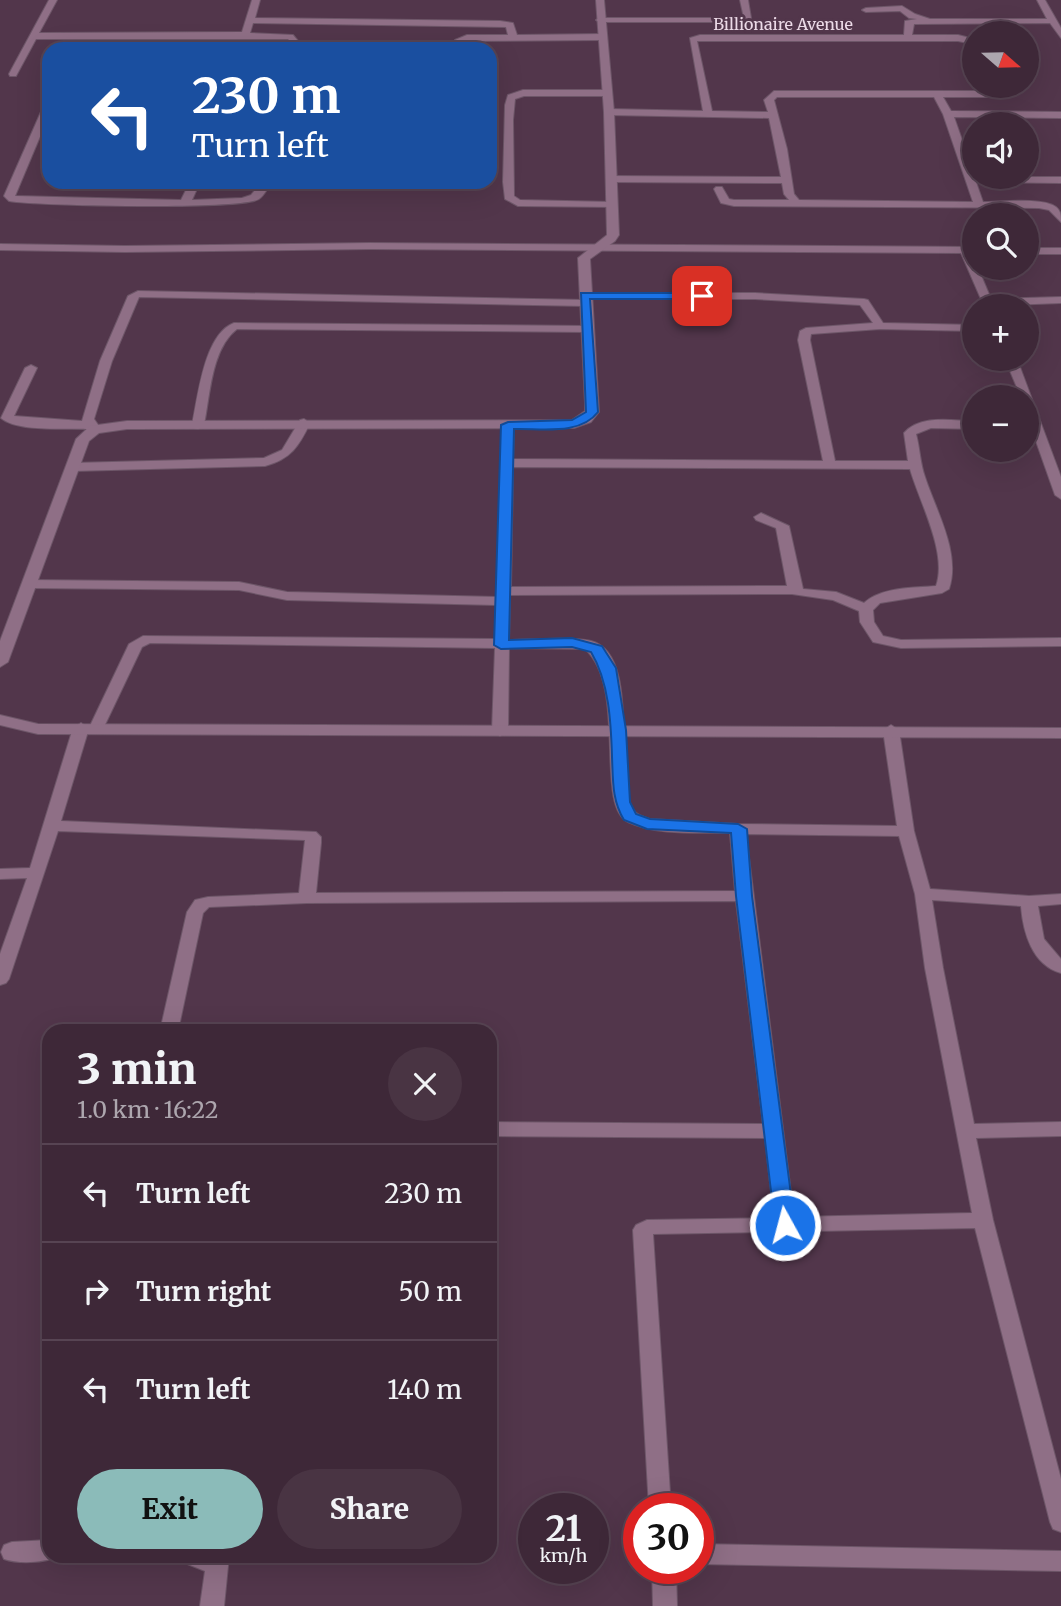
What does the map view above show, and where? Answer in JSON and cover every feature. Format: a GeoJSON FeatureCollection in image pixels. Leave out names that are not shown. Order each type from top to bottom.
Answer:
{"type":"FeatureCollection","features":[{"type":"Feature","properties":{"kind":"street"},"geometry":{"type":"LineString","coordinates":[[13,75],[53,0]]}},
{"type":"Feature","properties":{"kind":"street"},"geometry":{"type":"LineString","coordinates":[[244,34],[256,0]]}},
{"type":"Feature","properties":{"kind":"street"},"geometry":{"type":"LineString","coordinates":[[31,368],[6,418],[17,422],[92,427],[304,423],[574,424],[586,419],[592,412],[584,258],[606,244],[614,235],[609,112],[600,0]]}},
{"type":"Feature","properties":{"kind":"street"},"geometry":{"type":"LineString","coordinates":[[744,0],[753,38]]}},
{"type":"Feature","properties":{"kind":"street"},"geometry":{"type":"LineString","coordinates":[[1041,0],[1061,35]]}},
{"type":"Feature","properties":{"kind":"street"},"geometry":{"type":"LineString","coordinates":[[866,10],[902,8],[912,16],[932,20]]}},
{"type":"Feature","properties":{"kind":"street"},"geometry":{"type":"LineString","coordinates":[[250,20],[500,23],[510,25],[513,38]]}},
{"type":"Feature","properties":{"kind":"street"},"geometry":{"type":"LineString","coordinates":[[600,20],[748,20]]}},
{"type":"Feature","properties":{"kind":"street"},"geometry":{"type":"LineString","coordinates":[[908,38],[908,23],[932,20],[1052,21]]}},
{"type":"Feature","properties":{"kind":"street"},"geometry":{"type":"LineString","coordinates":[[33,36],[244,34],[293,38],[293,42]]}},
{"type":"Feature","properties":{"kind":"street"},"geometry":{"type":"LineString","coordinates":[[458,42],[467,38],[603,37]]}},
{"type":"Feature","properties":{"kind":"street","name":"Billionaire Avenue"},"geometry":{"type":"LineString","coordinates":[[708,114],[693,40],[707,37],[962,39]]}},
{"type":"Feature","properties":{"kind":"street"},"geometry":{"type":"LineString","coordinates":[[607,93],[517,94],[511,97],[503,114],[509,160],[502,181],[509,197],[518,203],[612,205]]}},
{"type":"Feature","properties":{"kind":"street"},"geometry":{"type":"LineString","coordinates":[[796,203],[789,194],[782,149],[771,115],[769,100],[778,93],[962,94]]}},
{"type":"Feature","properties":{"kind":"street"},"geometry":{"type":"LineString","coordinates":[[937,94],[948,114],[962,152]]}},
{"type":"Feature","properties":{"kind":"street"},"geometry":{"type":"LineString","coordinates":[[609,112],[771,115]]}},
{"type":"Feature","properties":{"kind":"street"},"geometry":{"type":"LineString","coordinates":[[948,114],[1061,115]]}},
{"type":"Feature","properties":{"kind":"street"},"geometry":{"type":"LineString","coordinates":[[42,121],[9,196],[13,199],[186,203],[249,200],[261,189]]}},
{"type":"Feature","properties":{"kind":"street"},"geometry":{"type":"LineString","coordinates":[[611,179],[787,180]]}},
{"type":"Feature","properties":{"kind":"street"},"geometry":{"type":"LineString","coordinates":[[1039,180],[1061,180]]}},
{"type":"Feature","properties":{"kind":"street"},"geometry":{"type":"LineString","coordinates":[[186,203],[192,189]]}},
{"type":"Feature","properties":{"kind":"street"},"geometry":{"type":"LineString","coordinates":[[719,189],[725,201],[734,204],[962,205]]}},
{"type":"Feature","properties":{"kind":"street"},"geometry":{"type":"LineString","coordinates":[[1039,206],[1052,208],[1061,219]]}},
{"type":"Feature","properties":{"kind":"street"},"geometry":{"type":"LineString","coordinates":[[0,247],[962,250]]}},
{"type":"Feature","properties":{"kind":"street"},"geometry":{"type":"LineString","coordinates":[[1039,251],[1061,251]]}},
{"type":"Feature","properties":{"kind":"street"},"geometry":{"type":"LineString","coordinates":[[92,427],[88,419],[106,361],[133,296],[138,294],[585,299],[755,296],[854,300],[864,302],[880,326]]}},
{"type":"Feature","properties":{"kind":"street"},"geometry":{"type":"LineString","coordinates":[[1039,301],[1061,300]]}},
{"type":"Feature","properties":{"kind":"street"},"geometry":{"type":"LineString","coordinates":[[198,425],[214,353],[226,329],[234,326],[586,329]]}},
{"type":"Feature","properties":{"kind":"street"},"geometry":{"type":"LineString","coordinates":[[830,466],[804,340],[806,331],[880,326],[962,328]]}},
{"type":"Feature","properties":{"kind":"street"},"geometry":{"type":"LineString","coordinates":[[73,467],[254,464],[277,460],[288,454],[304,423]]}},
{"type":"Feature","properties":{"kind":"street"},"geometry":{"type":"LineString","coordinates":[[500,731],[508,425]]}},
{"type":"Feature","properties":{"kind":"street"},"geometry":{"type":"LineString","coordinates":[[962,425],[929,425],[913,429],[910,433],[915,465],[937,527],[947,583],[942,589],[875,600],[866,609],[867,622],[878,639],[901,644],[1061,642]]}},
{"type":"Feature","properties":{"kind":"street"},"geometry":{"type":"LineString","coordinates":[[0,662],[4,643],[83,439],[92,427]]}},
{"type":"Feature","properties":{"kind":"street"},"geometry":{"type":"LineString","coordinates":[[1039,436],[1056,471],[1061,495]]}},
{"type":"Feature","properties":{"kind":"street"},"geometry":{"type":"LineString","coordinates":[[507,463],[915,465]]}},
{"type":"Feature","properties":{"kind":"street"},"geometry":{"type":"LineString","coordinates":[[761,517],[782,526],[795,590]]}},
{"type":"Feature","properties":{"kind":"street"},"geometry":{"type":"LineString","coordinates":[[29,584],[239,586],[287,596],[503,596],[795,590],[848,600],[866,609]]}},
{"type":"Feature","properties":{"kind":"street"},"geometry":{"type":"LineString","coordinates":[[0,979],[52,826],[89,728],[136,644],[142,640],[501,645],[572,643],[597,649],[608,668],[619,730],[622,802],[630,817],[647,824],[738,829],[906,831]]}},
{"type":"Feature","properties":{"kind":"street"},"geometry":{"type":"LineString","coordinates":[[0,720],[38,729],[891,730],[1061,733]]}},
{"type":"Feature","properties":{"kind":"street"},"geometry":{"type":"LineString","coordinates":[[891,730],[906,831],[923,894],[934,968],[983,1220],[1061,1522]]}},
{"type":"Feature","properties":{"kind":"street"},"geometry":{"type":"LineString","coordinates":[[52,826],[310,835],[313,837],[313,844],[307,898]]}},
{"type":"Feature","properties":{"kind":"street"},"geometry":{"type":"LineString","coordinates":[[738,829],[785,1225]]}},
{"type":"Feature","properties":{"kind":"street"},"geometry":{"type":"LineString","coordinates":[[0,874],[37,873]]}},
{"type":"Feature","properties":{"kind":"street"},"geometry":{"type":"LineString","coordinates":[[923,894],[1029,901],[1061,899]]}},
{"type":"Feature","properties":{"kind":"street"},"geometry":{"type":"LineString","coordinates":[[171,1024],[195,912],[198,907],[208,902],[307,898],[744,896]]}},
{"type":"Feature","properties":{"kind":"street"},"geometry":{"type":"LineString","coordinates":[[1029,901],[1030,923],[1039,950],[1061,967]]}},
{"type":"Feature","properties":{"kind":"street"},"geometry":{"type":"LineString","coordinates":[[497,1129],[774,1131]]}},
{"type":"Feature","properties":{"kind":"street"},"geometry":{"type":"LineString","coordinates":[[967,1130],[1061,1129]]}},
{"type":"Feature","properties":{"kind":"street"},"geometry":{"type":"LineString","coordinates":[[659,1493],[643,1230],[647,1227],[983,1220]]}},
{"type":"Feature","properties":{"kind":"street"},"geometry":{"type":"LineString","coordinates":[[12,1552],[42,1550]]}},
{"type":"Feature","properties":{"kind":"street"},"geometry":{"type":"LineString","coordinates":[[714,1554],[1061,1561]]}},
{"type":"Feature","properties":{"kind":"street"},"geometry":{"type":"LineString","coordinates":[[212,1606],[218,1563]]}},
{"type":"Feature","properties":{"kind":"street"},"geometry":{"type":"LineString","coordinates":[[664,1584],[665,1606]]}},
{"type":"Feature","properties":{"kind":"route"},"geometry":{"type":"LineString","coordinates":[[702,296],[585,296],[592,412],[586,419],[574,424],[508,425],[501,645],[572,643],[597,649],[608,668],[619,730],[622,802],[630,817],[647,824],[738,829],[785,1225]]}}]}
